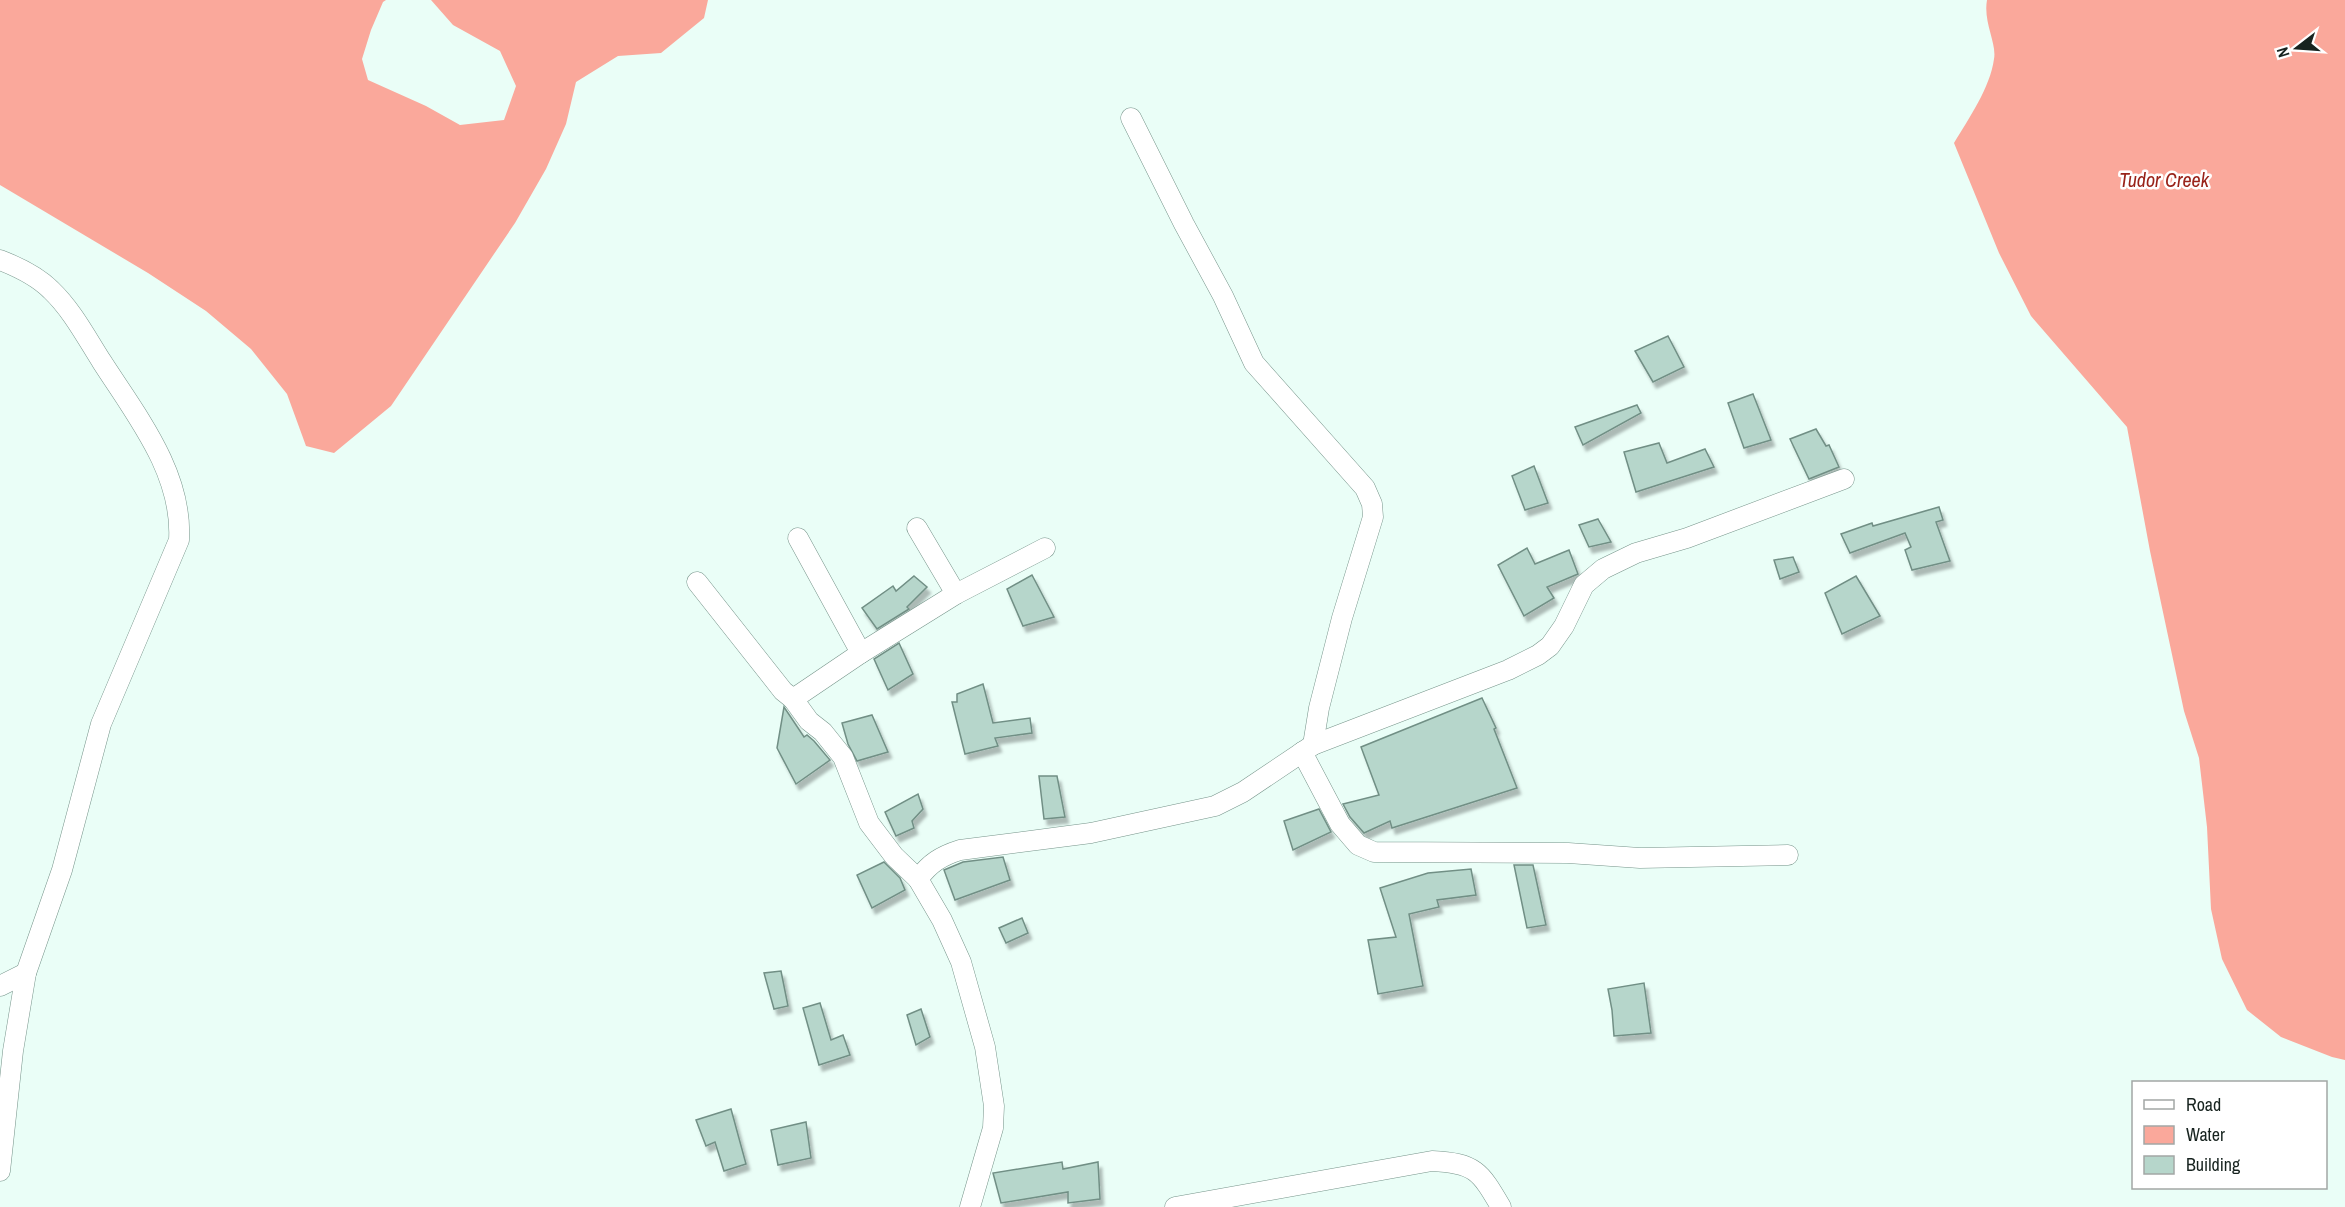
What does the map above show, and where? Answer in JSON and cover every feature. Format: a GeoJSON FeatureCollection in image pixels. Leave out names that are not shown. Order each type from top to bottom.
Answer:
{"type":"FeatureCollection","features":[{"type":"Feature","properties":{"kind":"street"},"geometry":{"type":"LineString","coordinates":[[1131,118],[1223,296],[1254,363],[1365,488],[1372,504],[1373,517],[1342,618],[1307,749],[1344,830],[1358,845],[1374,852],[1568,853],[1640,858],[1788,855]]}},
{"type":"Feature","properties":{"kind":"street"},"geometry":{"type":"LineString","coordinates":[[0,260],[33,276],[51,290],[69,310],[152,441],[176,500],[180,518],[179,540],[101,724],[62,870],[26,973],[13,1051],[0,1171]]}},
{"type":"Feature","properties":{"kind":"street"},"geometry":{"type":"LineString","coordinates":[[918,879],[928,866],[942,856],[960,850],[1091,833],[1215,806],[1243,792],[1307,749],[1538,655],[1550,646],[1564,626],[1584,585],[1604,569],[1636,553],[1687,538],[1844,479]]}},
{"type":"Feature","properties":{"kind":"street"},"geometry":{"type":"LineString","coordinates":[[917,528],[956,594]]}},
{"type":"Feature","properties":{"kind":"street"},"geometry":{"type":"LineString","coordinates":[[798,538],[861,653]]}},
{"type":"Feature","properties":{"kind":"street"},"geometry":{"type":"LineString","coordinates":[[793,699],[861,653],[956,594],[1046,548]]}},
{"type":"Feature","properties":{"kind":"street"},"geometry":{"type":"LineString","coordinates":[[697,582],[783,692],[793,699],[808,721],[823,732],[843,757],[868,823],[894,856],[918,879],[942,920],[961,962],[986,1047],[994,1106],[993,1128],[970,1207]]}},
{"type":"Feature","properties":{"kind":"street"},"geometry":{"type":"LineString","coordinates":[[0,986],[26,973]]}},
{"type":"Feature","properties":{"kind":"street"},"geometry":{"type":"LineString","coordinates":[[1175,1207],[1432,1161],[1456,1162],[1475,1170],[1492,1191],[1501,1207]]}},
{"type":"Feature","properties":{"kind":"water"},"geometry":{"type":"Polygon","coordinates":[[[0,0],[386,0],[371,30],[362,59],[368,80],[426,106],[460,125],[504,120],[516,86],[500,51],[453,25],[431,0],[708,0],[704,18],[661,53],[618,56],[576,82],[566,124],[546,169],[515,223],[391,406],[334,453],[306,446],[287,394],[251,349],[206,311],[148,273],[0,185],[0,0]]]}},
{"type":"Feature","properties":{"kind":"water","name":"Tudor Creek"},"geometry":{"type":"Polygon","coordinates":[[[1987,0],[2345,0],[2345,1060],[2281,1037],[2247,1010],[2222,959],[2211,909],[2207,827],[2199,758],[2184,711],[2150,551],[2127,427],[2031,316],[1999,253],[1954,143],[1978,102],[1992,70],[1994,46],[1987,17],[1987,0]]]}},
{"type":"Feature","properties":{"kind":"building"},"geometry":{"type":"Polygon","coordinates":[[[1668,336],[1684,367],[1653,382],[1635,351],[1668,336]]]}},
{"type":"Feature","properties":{"kind":"building"},"geometry":{"type":"Polygon","coordinates":[[[1753,394],[1771,440],[1744,448],[1728,403],[1753,394]]]}},
{"type":"Feature","properties":{"kind":"building"},"geometry":{"type":"Polygon","coordinates":[[[1637,405],[1641,413],[1583,445],[1575,427],[1637,405]]]}},
{"type":"Feature","properties":{"kind":"building"},"geometry":{"type":"Polygon","coordinates":[[[1816,429],[1826,446],[1829,445],[1839,467],[1809,479],[1790,439],[1816,429]]]}},
{"type":"Feature","properties":{"kind":"building"},"geometry":{"type":"Polygon","coordinates":[[[1659,443],[1667,463],[1705,449],[1714,467],[1636,492],[1624,452],[1659,443]]]}},
{"type":"Feature","properties":{"kind":"building"},"geometry":{"type":"Polygon","coordinates":[[[1534,466],[1548,503],[1525,510],[1512,476],[1534,466]]]}},
{"type":"Feature","properties":{"kind":"building"},"geometry":{"type":"Polygon","coordinates":[[[1939,507],[1943,520],[1936,522],[1950,561],[1912,570],[1905,550],[1911,547],[1905,533],[1850,553],[1841,534],[1872,523],[1873,526],[1939,507]]]}},
{"type":"Feature","properties":{"kind":"building"},"geometry":{"type":"Polygon","coordinates":[[[1598,519],[1611,542],[1589,547],[1579,525],[1598,519]]]}},
{"type":"Feature","properties":{"kind":"building"},"geometry":{"type":"Polygon","coordinates":[[[1527,548],[1535,564],[1569,550],[1578,574],[1547,587],[1554,598],[1524,616],[1498,565],[1527,548]]]}},
{"type":"Feature","properties":{"kind":"building"},"geometry":{"type":"Polygon","coordinates":[[[1793,557],[1799,572],[1780,579],[1774,560],[1793,557]]]}},
{"type":"Feature","properties":{"kind":"building"},"geometry":{"type":"Polygon","coordinates":[[[1032,575],[1054,617],[1023,626],[1007,589],[1032,575]]]}},
{"type":"Feature","properties":{"kind":"building"},"geometry":{"type":"Polygon","coordinates":[[[914,576],[927,587],[907,607],[909,609],[877,629],[862,608],[893,586],[896,591],[914,576]]]}},
{"type":"Feature","properties":{"kind":"building"},"geometry":{"type":"Polygon","coordinates":[[[1856,576],[1880,616],[1842,634],[1825,593],[1856,576]]]}},
{"type":"Feature","properties":{"kind":"building"},"geometry":{"type":"Polygon","coordinates":[[[899,643],[913,674],[888,690],[874,659],[899,643]]]}},
{"type":"Feature","properties":{"kind":"building"},"geometry":{"type":"Polygon","coordinates":[[[983,684],[993,723],[1030,718],[1032,733],[995,738],[998,746],[965,754],[952,702],[957,702],[957,694],[983,684]]]}},
{"type":"Feature","properties":{"kind":"building"},"geometry":{"type":"Polygon","coordinates":[[[1482,698],[1496,728],[1494,729],[1517,788],[1392,828],[1390,821],[1364,833],[1350,817],[1343,804],[1379,795],[1361,747],[1482,698]]]}},
{"type":"Feature","properties":{"kind":"building"},"geometry":{"type":"Polygon","coordinates":[[[784,707],[804,737],[807,735],[814,741],[830,760],[796,784],[777,748],[784,707]]]}},
{"type":"Feature","properties":{"kind":"building"},"geometry":{"type":"Polygon","coordinates":[[[872,715],[888,752],[857,761],[848,744],[842,723],[872,715]]]}},
{"type":"Feature","properties":{"kind":"building"},"geometry":{"type":"Polygon","coordinates":[[[1039,776],[1057,776],[1065,817],[1044,819],[1039,776]]]}},
{"type":"Feature","properties":{"kind":"building"},"geometry":{"type":"Polygon","coordinates":[[[918,794],[923,809],[912,821],[914,828],[896,836],[885,812],[918,794]]]}},
{"type":"Feature","properties":{"kind":"building"},"geometry":{"type":"Polygon","coordinates":[[[1319,809],[1331,832],[1293,850],[1284,821],[1319,809]]]}},
{"type":"Feature","properties":{"kind":"building"},"geometry":{"type":"Polygon","coordinates":[[[1003,857],[1010,880],[955,900],[944,870],[963,862],[1003,857]]]}},
{"type":"Feature","properties":{"kind":"building"},"geometry":{"type":"Polygon","coordinates":[[[884,862],[900,878],[905,890],[872,908],[857,875],[884,862]]]}},
{"type":"Feature","properties":{"kind":"building"},"geometry":{"type":"Polygon","coordinates":[[[1514,865],[1533,865],[1546,925],[1527,928],[1514,865]]]}},
{"type":"Feature","properties":{"kind":"building"},"geometry":{"type":"Polygon","coordinates":[[[1471,869],[1476,895],[1437,900],[1439,907],[1409,914],[1423,986],[1378,994],[1368,940],[1396,937],[1380,888],[1428,873],[1471,869]]]}},
{"type":"Feature","properties":{"kind":"building"},"geometry":{"type":"Polygon","coordinates":[[[1022,918],[1028,933],[1006,943],[999,928],[1022,918]]]}},
{"type":"Feature","properties":{"kind":"building"},"geometry":{"type":"Polygon","coordinates":[[[781,971],[788,1006],[774,1009],[764,973],[781,971]]]}},
{"type":"Feature","properties":{"kind":"building"},"geometry":{"type":"Polygon","coordinates":[[[1644,983],[1651,1033],[1614,1036],[1608,989],[1644,983]]]}},
{"type":"Feature","properties":{"kind":"building"},"geometry":{"type":"Polygon","coordinates":[[[820,1003],[831,1040],[843,1035],[850,1055],[819,1065],[803,1008],[820,1003]]]}},
{"type":"Feature","properties":{"kind":"building"},"geometry":{"type":"Polygon","coordinates":[[[921,1009],[930,1037],[916,1045],[907,1015],[921,1009]]]}},
{"type":"Feature","properties":{"kind":"building"},"geometry":{"type":"Polygon","coordinates":[[[731,1109],[746,1164],[724,1171],[715,1142],[706,1146],[696,1120],[731,1109]]]}},
{"type":"Feature","properties":{"kind":"building"},"geometry":{"type":"Polygon","coordinates":[[[806,1122],[811,1158],[778,1165],[771,1130],[806,1122]]]}},
{"type":"Feature","properties":{"kind":"building"},"geometry":{"type":"Polygon","coordinates":[[[1062,1162],[1063,1169],[1098,1162],[1100,1199],[1068,1203],[1068,1192],[1001,1203],[993,1173],[1062,1162]]]}}]}
